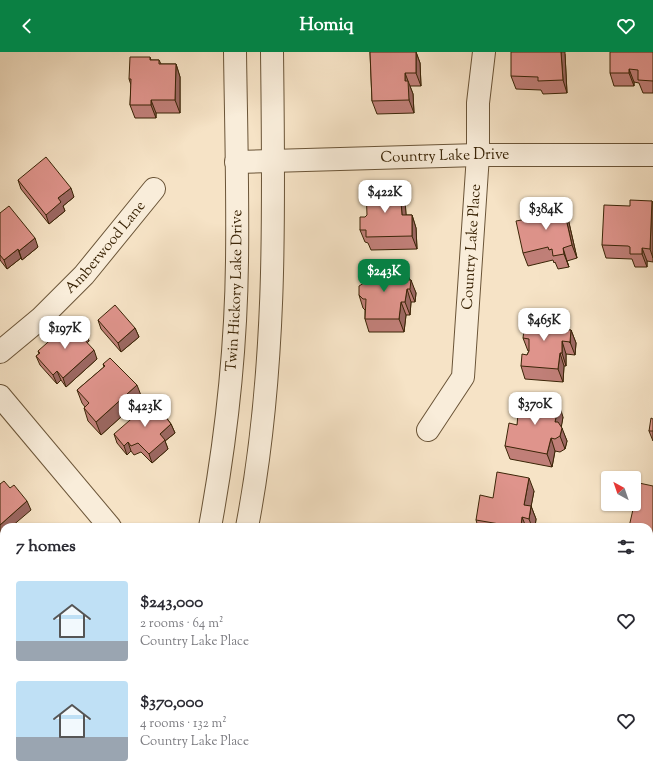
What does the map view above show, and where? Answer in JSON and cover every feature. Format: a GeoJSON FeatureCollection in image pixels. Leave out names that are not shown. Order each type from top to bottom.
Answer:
{"type":"FeatureCollection","features":[{"type":"Feature","properties":{"kind":"street","name":"Twin Hickory Lake Drive"},"geometry":{"type":"LineString","coordinates":[[211,523],[218,486],[227,415],[233,344],[237,263],[235,52]]}},
{"type":"Feature","properties":{"kind":"street"},"geometry":{"type":"LineString","coordinates":[[248,523],[260,445],[273,284],[272,52]]}},
{"type":"Feature","properties":{"kind":"street","name":"Country Lake Place"},"geometry":{"type":"LineString","coordinates":[[428,430],[464,378],[478,155],[478,103],[484,52]]}},
{"type":"Feature","properties":{"kind":"street","name":"Country Lake Drive"},"geometry":{"type":"LineString","coordinates":[[236,162],[478,155],[653,155]]}},
{"type":"Feature","properties":{"kind":"street","name":"Amberwood Lane"},"geometry":{"type":"LineString","coordinates":[[0,352],[41,318],[84,275],[154,189]]}},
{"type":"Feature","properties":{"kind":"street"},"geometry":{"type":"LineString","coordinates":[[0,396],[107,523]]}},
{"type":"Feature","properties":{"kind":"building"},"geometry":{"type":"Polygon","coordinates":[[[370,52],[416,52],[416,73],[405,73],[405,81],[408,81],[409,100],[372,101],[370,52]]]}},
{"type":"Feature","properties":{"kind":"building"},"geometry":{"type":"Polygon","coordinates":[[[511,52],[561,52],[563,80],[538,81],[538,77],[511,76],[511,52]]]}},
{"type":"Feature","properties":{"kind":"building"},"geometry":{"type":"Polygon","coordinates":[[[610,52],[653,52],[653,81],[638,80],[638,70],[629,69],[629,73],[610,73],[610,52]]]}},
{"type":"Feature","properties":{"kind":"building"},"geometry":{"type":"Polygon","coordinates":[[[130,57],[150,57],[150,60],[159,60],[159,64],[176,64],[175,100],[151,100],[151,105],[130,105],[130,57]]]}},
{"type":"Feature","properties":{"kind":"building"},"geometry":{"type":"Polygon","coordinates":[[[46,157],[71,188],[58,198],[61,202],[46,215],[18,180],[46,157]]]}},
{"type":"Feature","properties":{"kind":"building"},"geometry":{"type":"Polygon","coordinates":[[[400,187],[402,215],[412,215],[412,236],[366,237],[366,230],[360,230],[360,217],[365,217],[367,215],[366,188],[400,187]]]}},
{"type":"Feature","properties":{"kind":"building"},"geometry":{"type":"Polygon","coordinates":[[[630,200],[652,201],[650,249],[642,248],[642,254],[630,254],[630,247],[628,246],[602,245],[604,205],[630,206],[630,200]]]}},
{"type":"Feature","properties":{"kind":"building"},"geometry":{"type":"Polygon","coordinates":[[[562,201],[572,245],[563,248],[564,254],[553,256],[552,249],[549,250],[548,247],[523,253],[516,221],[544,216],[542,206],[562,201]]]}},
{"type":"Feature","properties":{"kind":"building"},"geometry":{"type":"Polygon","coordinates":[[[9,206],[35,238],[19,251],[18,249],[4,260],[0,255],[0,213],[9,206]]]}},
{"type":"Feature","properties":{"kind":"building"},"geometry":{"type":"Polygon","coordinates":[[[369,267],[406,271],[406,280],[411,280],[410,289],[407,289],[405,302],[401,302],[399,319],[365,319],[366,299],[363,299],[359,295],[359,286],[367,283],[369,267]]]}},
{"type":"Feature","properties":{"kind":"building"},"geometry":{"type":"Polygon","coordinates":[[[115,305],[135,328],[118,343],[98,320],[115,305]]]}},
{"type":"Feature","properties":{"kind":"building"},"geometry":{"type":"Polygon","coordinates":[[[526,315],[565,320],[565,330],[571,330],[570,342],[562,341],[562,353],[560,353],[558,369],[521,366],[522,354],[527,355],[529,351],[529,339],[523,338],[526,315]]]}},
{"type":"Feature","properties":{"kind":"building"},"geometry":{"type":"Polygon","coordinates":[[[74,319],[86,332],[81,336],[94,350],[63,378],[57,371],[53,375],[36,356],[40,353],[38,351],[74,319]]]}},
{"type":"Feature","properties":{"kind":"building"},"geometry":{"type":"Polygon","coordinates":[[[110,358],[137,385],[96,422],[84,408],[89,403],[77,390],[105,366],[103,364],[110,358]]]}},
{"type":"Feature","properties":{"kind":"building"},"geometry":{"type":"Polygon","coordinates":[[[524,395],[559,404],[555,422],[558,422],[562,428],[560,436],[555,439],[551,438],[547,454],[505,446],[509,423],[517,425],[518,414],[521,414],[524,395]]]}},
{"type":"Feature","properties":{"kind":"building"},"geometry":{"type":"Polygon","coordinates":[[[152,401],[153,403],[155,401],[163,410],[161,411],[171,424],[160,434],[165,440],[149,454],[138,443],[131,446],[128,442],[124,446],[114,434],[152,401]]]}},
{"type":"Feature","properties":{"kind":"building"},"geometry":{"type":"Polygon","coordinates":[[[651,418],[653,419],[653,431],[649,431],[651,418]]]}},
{"type":"Feature","properties":{"kind":"building"},"geometry":{"type":"Polygon","coordinates":[[[497,472],[529,478],[524,505],[531,506],[529,519],[522,517],[521,523],[494,523],[476,520],[480,495],[493,498],[497,472]]]}},
{"type":"Feature","properties":{"kind":"building"},"geometry":{"type":"Polygon","coordinates":[[[4,481],[10,488],[14,485],[27,501],[2,523],[0,523],[0,484],[4,481]]]}},
{"type":"Feature","properties":{"kind":"building"},"geometry":{"type":"Polygon","coordinates":[[[641,483],[653,486],[653,523],[630,523],[633,511],[641,511],[641,483]]]}}]}
